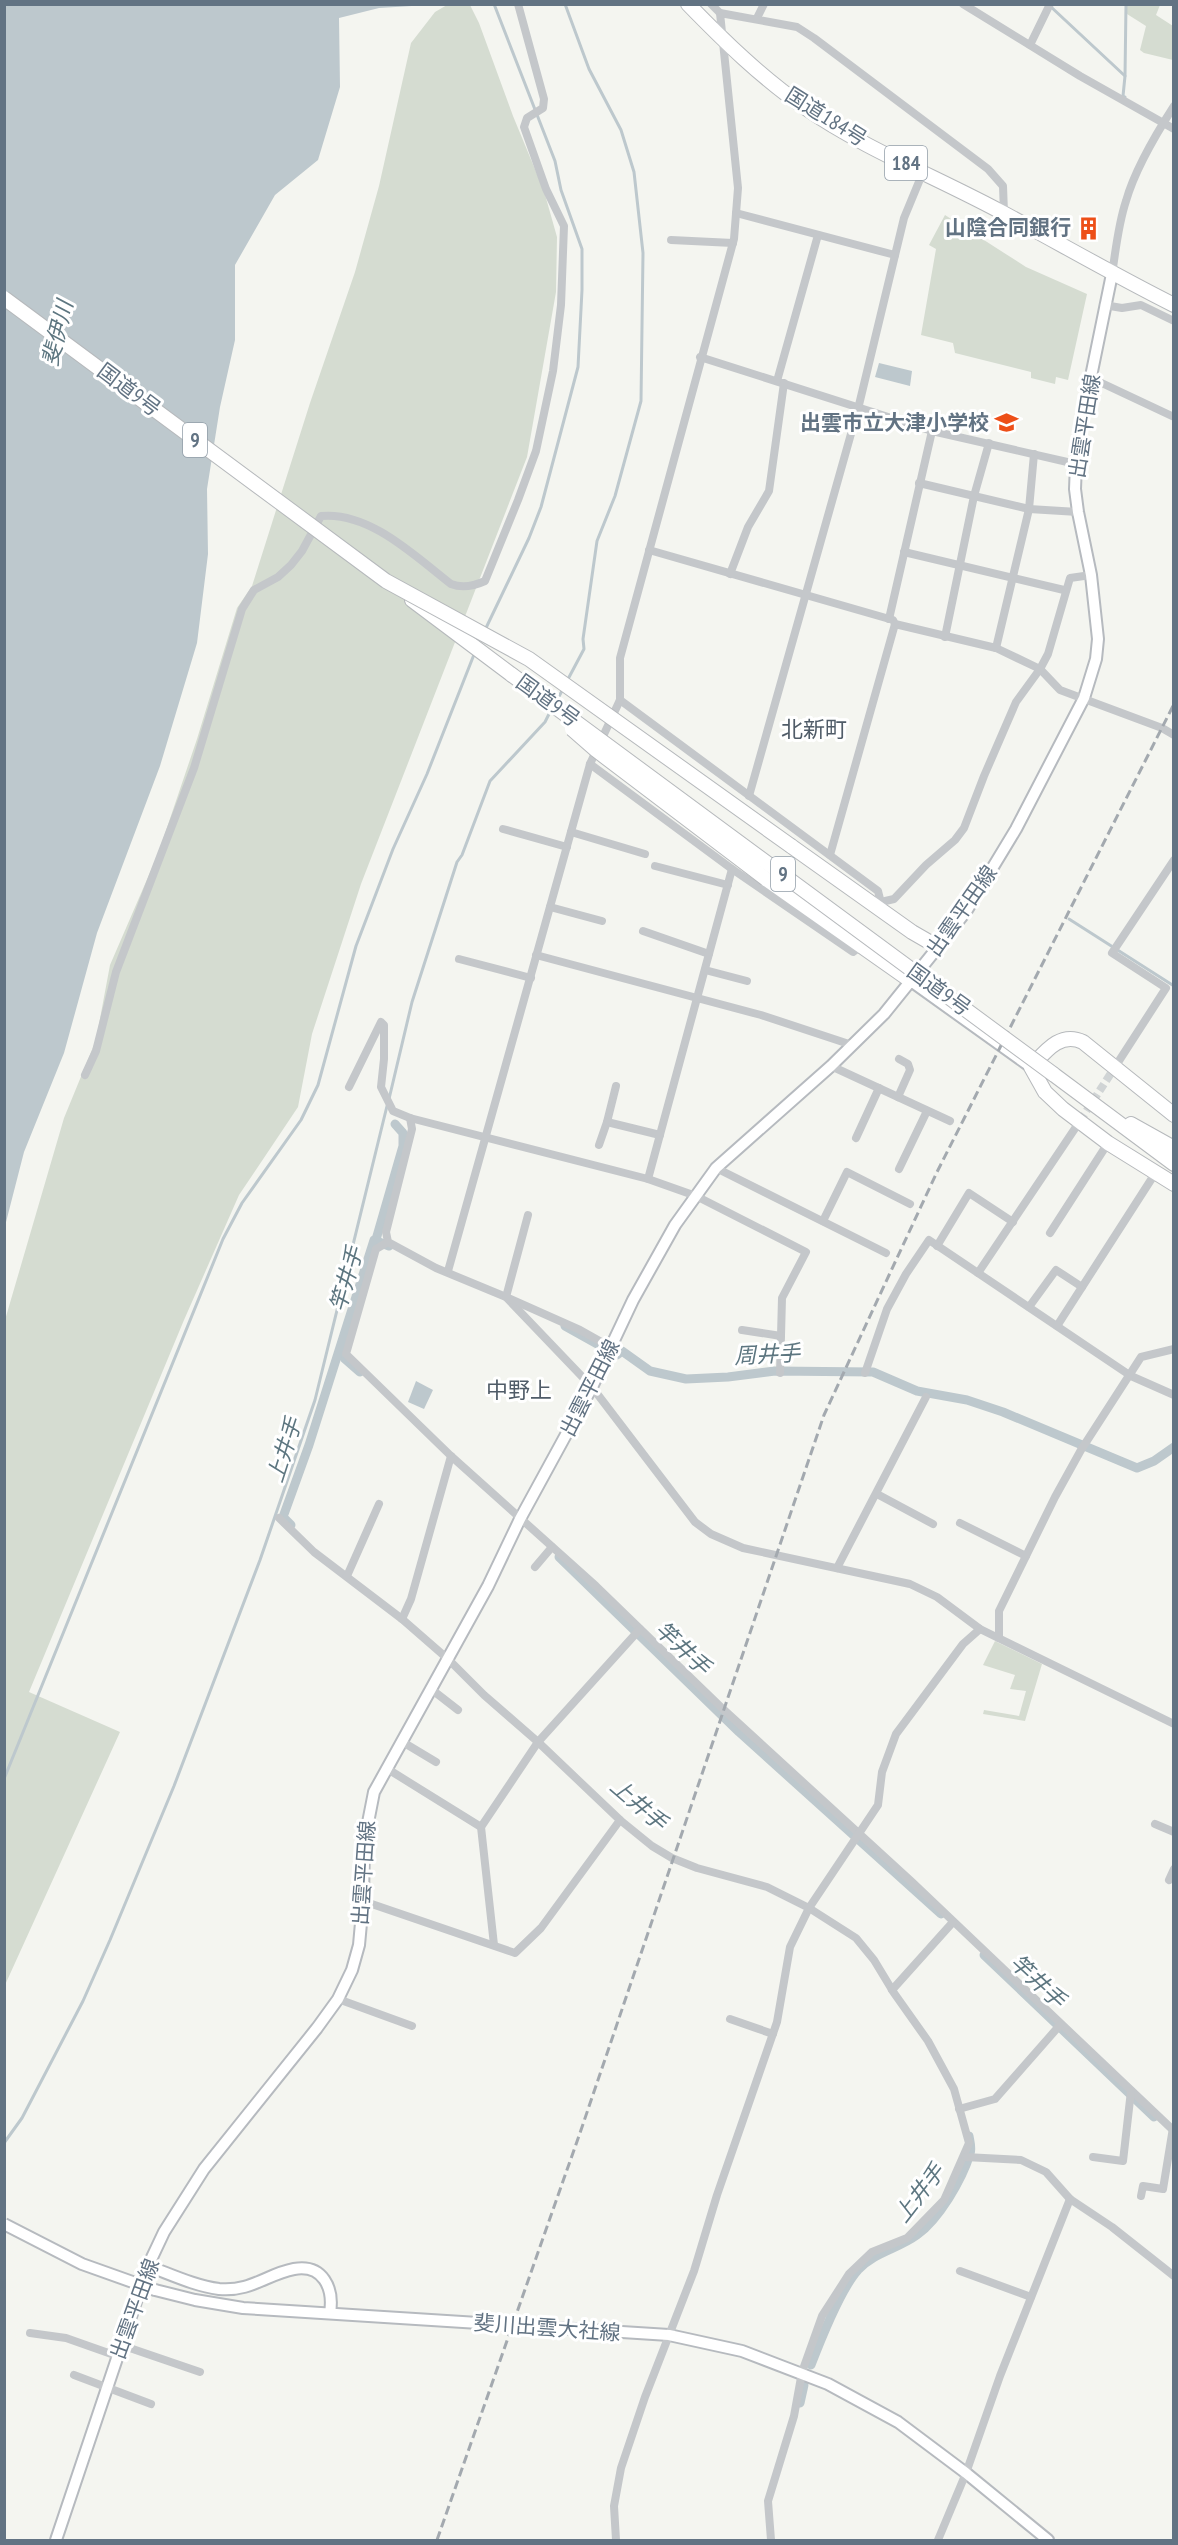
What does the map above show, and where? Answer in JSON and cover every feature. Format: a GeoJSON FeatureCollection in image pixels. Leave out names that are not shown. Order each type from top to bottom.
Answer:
{"type":"FeatureCollection","features":[{"type":"Feature","properties":{"kind":"highway","name":"国道184号"},"geometry":{"type":"LineString","coordinates":[[688,4],[721,39],[765,77],[805,107],[854,136],[1004,213],[1112,274],[1173,305]]}},
{"type":"Feature","properties":{"kind":"highway","name":"国道9号"},"geometry":{"type":"LineString","coordinates":[[4,298],[1173,1164]]}},
{"type":"Feature","properties":{"kind":"highway","name":"9"},"geometry":{"type":"LineString","coordinates":[[386,581],[530,659],[791,846],[938,947]]}},
{"type":"Feature","properties":{"kind":"highway","name":"9"},"geometry":{"type":"LineString","coordinates":[[512,675],[596,750],[766,879],[911,981]]}},
{"type":"Feature","properties":{"kind":"highway"},"geometry":{"type":"LineString","coordinates":[[1173,1115],[1083,1042],[1074,1038],[1062,1039],[1030,1067],[1045,1092],[1063,1109],[1108,1143],[1173,1184]]}},
{"type":"Feature","properties":{"kind":"highway","name":"国道9号"},"geometry":{"type":"LineString","coordinates":[[1092,1103],[1173,1148]]}},
{"type":"Feature","properties":{"kind":"main road","name":"出雲平田線"},"geometry":{"type":"LineString","coordinates":[[56,2541],[148,2266],[164,2232],[204,2169],[338,1999],[352,1970],[359,1945],[363,1901],[364,1843],[367,1817],[374,1792],[400,1741],[449,1660],[488,1586],[520,1519],[592,1388],[633,1300],[675,1225],[716,1168],[831,1066],[884,1014],[967,910],[1016,829],[1084,698],[1096,659],[1098,639],[1091,575],[1075,489],[1076,464],[1104,305],[1112,274]]}},
{"type":"Feature","properties":{"kind":"main road"},"geometry":{"type":"LineString","coordinates":[[911,981],[1030,1067]]}},
{"type":"Feature","properties":{"kind":"main road","name":"斐川出雲大社線"},"geometry":{"type":"LineString","coordinates":[[4,2224],[82,2264],[155,2290],[195,2300],[243,2308],[669,2336],[742,2350],[802,2372],[898,2422],[966,2473],[1047,2541]]}},
{"type":"Feature","properties":{"kind":"main road"},"geometry":{"type":"LineString","coordinates":[[148,2266],[217,2289],[239,2288],[302,2268],[313,2271],[330,2286],[332,2299],[330,2313]]}},
{"type":"Feature","properties":{"kind":"street"},"geometry":{"type":"LineString","coordinates":[[85,1075],[96,1051],[116,972],[194,768],[242,609],[254,590],[278,577],[291,565],[302,551],[321,516],[337,514],[349,517],[393,538],[451,584],[459,587],[484,581],[519,500],[536,451],[553,371],[561,305],[564,226],[546,189],[524,127],[527,118],[537,113],[544,99],[518,4]]}},
{"type":"Feature","properties":{"kind":"street"},"geometry":{"type":"LineString","coordinates":[[448,1271],[590,764],[620,700],[620,658],[687,414],[700,357],[733,243],[738,188],[721,39],[722,22],[720,13],[711,4]]}},
{"type":"Feature","properties":{"kind":"street"},"geometry":{"type":"LineString","coordinates":[[757,18],[764,4]]}},
{"type":"Feature","properties":{"kind":"street"},"geometry":{"type":"LineString","coordinates":[[963,4],[1080,76],[1173,129]]}},
{"type":"Feature","properties":{"kind":"street"},"geometry":{"type":"LineString","coordinates":[[1030,45],[1050,4]]}},
{"type":"Feature","properties":{"kind":"street"},"geometry":{"type":"LineString","coordinates":[[720,13],[757,18],[797,27],[806,32],[988,169],[1003,186],[1004,213]]}},
{"type":"Feature","properties":{"kind":"street"},"geometry":{"type":"LineString","coordinates":[[1112,274],[1126,199],[1162,122],[1173,106]]}},
{"type":"Feature","properties":{"kind":"street"},"geometry":{"type":"LineString","coordinates":[[749,796],[858,409],[904,218],[923,172]]}},
{"type":"Feature","properties":{"kind":"street"},"geometry":{"type":"LineString","coordinates":[[736,213],[895,255]]}},
{"type":"Feature","properties":{"kind":"street"},"geometry":{"type":"LineString","coordinates":[[730,574],[748,527],[769,491],[780,382],[818,235]]}},
{"type":"Feature","properties":{"kind":"street"},"geometry":{"type":"LineString","coordinates":[[671,240],[733,243]]}},
{"type":"Feature","properties":{"kind":"street"},"geometry":{"type":"LineString","coordinates":[[1104,305],[1122,308],[1141,306],[1173,321]]}},
{"type":"Feature","properties":{"kind":"street"},"geometry":{"type":"LineString","coordinates":[[700,357],[932,431],[1076,464]]}},
{"type":"Feature","properties":{"kind":"street"},"geometry":{"type":"LineString","coordinates":[[1091,378],[1173,417]]}},
{"type":"Feature","properties":{"kind":"street"},"geometry":{"type":"LineString","coordinates":[[830,855],[892,622],[904,552],[932,431]]}},
{"type":"Feature","properties":{"kind":"street"},"geometry":{"type":"LineString","coordinates":[[945,637],[974,496],[988,443]]}},
{"type":"Feature","properties":{"kind":"street"},"geometry":{"type":"LineString","coordinates":[[996,648],[1029,508],[1034,454]]}},
{"type":"Feature","properties":{"kind":"street"},"geometry":{"type":"LineString","coordinates":[[919,483],[1029,508],[1078,512]]}},
{"type":"Feature","properties":{"kind":"street"},"geometry":{"type":"LineString","coordinates":[[649,550],[945,637],[996,648],[1040,669],[1060,690],[1162,728],[1173,735]]}},
{"type":"Feature","properties":{"kind":"street"},"geometry":{"type":"LineString","coordinates":[[904,552],[1064,590]]}},
{"type":"Feature","properties":{"kind":"street"},"geometry":{"type":"LineString","coordinates":[[620,700],[878,891],[883,908],[955,840],[964,828],[1016,702],[1048,654],[1064,590],[1070,578],[1091,575]]}},
{"type":"Feature","properties":{"kind":"street"},"geometry":{"type":"LineString","coordinates":[[590,764],[732,869],[853,952],[861,946]]}},
{"type":"Feature","properties":{"kind":"street"},"geometry":{"type":"LineString","coordinates":[[503,829],[567,847]]}},
{"type":"Feature","properties":{"kind":"street"},"geometry":{"type":"LineString","coordinates":[[571,832],[645,854]]}},
{"type":"Feature","properties":{"kind":"street"},"geometry":{"type":"LineString","coordinates":[[1115,1067],[1166,988],[1112,953],[1173,860]]}},
{"type":"Feature","properties":{"kind":"street"},"geometry":{"type":"LineString","coordinates":[[655,866],[728,885]]}},
{"type":"Feature","properties":{"kind":"street"},"geometry":{"type":"LineString","coordinates":[[648,1179],[732,869]]}},
{"type":"Feature","properties":{"kind":"street"},"geometry":{"type":"LineString","coordinates":[[550,907],[602,921]]}},
{"type":"Feature","properties":{"kind":"street"},"geometry":{"type":"LineString","coordinates":[[643,931],[709,954]]}},
{"type":"Feature","properties":{"kind":"street"},"geometry":{"type":"LineString","coordinates":[[536,955],[761,1015],[852,1045]]}},
{"type":"Feature","properties":{"kind":"street"},"geometry":{"type":"LineString","coordinates":[[459,959],[531,978]]}},
{"type":"Feature","properties":{"kind":"street"},"geometry":{"type":"LineString","coordinates":[[705,970],[747,981]]}},
{"type":"Feature","properties":{"kind":"street"},"geometry":{"type":"LineString","coordinates":[[349,1087],[381,1022],[384,1025],[381,1087],[393,1111],[410,1118],[648,1179],[696,1196],[806,1252],[782,1298],[780,1373]]}},
{"type":"Feature","properties":{"kind":"street"},"geometry":{"type":"LineString","coordinates":[[898,1096],[910,1070],[908,1064],[899,1059]]}},
{"type":"Feature","properties":{"kind":"street"},"geometry":{"type":"LineString","coordinates":[[831,1066],[950,1121]]}},
{"type":"Feature","properties":{"kind":"street"},"geometry":{"type":"LineString","coordinates":[[599,1145],[616,1086]]}},
{"type":"Feature","properties":{"kind":"street"},"geometry":{"type":"LineString","coordinates":[[856,1138],[879,1088]]}},
{"type":"Feature","properties":{"kind":"street"},"geometry":{"type":"LineString","coordinates":[[899,1169],[927,1111]]}},
{"type":"Feature","properties":{"kind":"street"},"geometry":{"type":"LineString","coordinates":[[410,1118],[412,1129],[386,1232],[388,1242],[411,1256],[580,1330],[612,1348]]}},
{"type":"Feature","properties":{"kind":"street"},"geometry":{"type":"LineString","coordinates":[[978,1274],[1080,1121]]}},
{"type":"Feature","properties":{"kind":"street"},"geometry":{"type":"LineString","coordinates":[[607,1122],[660,1135]]}},
{"type":"Feature","properties":{"kind":"street"},"geometry":{"type":"LineString","coordinates":[[1050,1233],[1108,1143]]}},
{"type":"Feature","properties":{"kind":"street"},"geometry":{"type":"LineString","coordinates":[[716,1168],[886,1253]]}},
{"type":"Feature","properties":{"kind":"street"},"geometry":{"type":"LineString","coordinates":[[823,1221],[847,1172],[910,1204]]}},
{"type":"Feature","properties":{"kind":"street"},"geometry":{"type":"LineString","coordinates":[[1057,1326],[1156,1172]]}},
{"type":"Feature","properties":{"kind":"street"},"geometry":{"type":"LineString","coordinates":[[937,1246],[969,1193],[1013,1222]]}},
{"type":"Feature","properties":{"kind":"street"},"geometry":{"type":"LineString","coordinates":[[506,1297],[528,1215]]}},
{"type":"Feature","properties":{"kind":"street"},"geometry":{"type":"LineString","coordinates":[[865,1373],[887,1309],[906,1274],[929,1240],[1131,1376],[1173,1395]]}},
{"type":"Feature","properties":{"kind":"street"},"geometry":{"type":"LineString","coordinates":[[388,1242],[376,1249],[346,1354],[451,1456],[640,1629],[723,1710],[1173,2129],[1163,2189],[1143,2186],[1141,2196]]}},
{"type":"Feature","properties":{"kind":"street"},"geometry":{"type":"LineString","coordinates":[[1029,1307],[1056,1270],[1082,1287]]}},
{"type":"Feature","properties":{"kind":"street"},"geometry":{"type":"LineString","coordinates":[[506,1297],[592,1388],[695,1522],[711,1534],[743,1548],[910,1584],[938,1597],[980,1629],[1173,1724]]}},
{"type":"Feature","properties":{"kind":"street"},"geometry":{"type":"LineString","coordinates":[[742,1330],[781,1336]]}},
{"type":"Feature","properties":{"kind":"street"},"geometry":{"type":"LineString","coordinates":[[999,1638],[999,1611],[1081,1450],[1131,1376],[1141,1357],[1173,1349]]}},
{"type":"Feature","properties":{"kind":"street"},"geometry":{"type":"LineString","coordinates":[[837,1568],[926,1397]]}},
{"type":"Feature","properties":{"kind":"street"},"geometry":{"type":"LineString","coordinates":[[402,1619],[411,1599],[451,1456]]}},
{"type":"Feature","properties":{"kind":"street"},"geometry":{"type":"LineString","coordinates":[[877,1494],[933,1524]]}},
{"type":"Feature","properties":{"kind":"street"},"geometry":{"type":"LineString","coordinates":[[347,1576],[379,1504]]}},
{"type":"Feature","properties":{"kind":"street"},"geometry":{"type":"LineString","coordinates":[[279,1518],[314,1552],[402,1619],[449,1660],[620,1820],[652,1846],[672,1858],[697,1868],[767,1887],[810,1908],[856,1938],[874,1960],[891,1990],[928,2041],[954,2089],[969,2144],[944,2200],[907,2238],[872,2252],[849,2274],[822,2316],[802,2372],[794,2416],[768,2501],[771,2541]]}},
{"type":"Feature","properties":{"kind":"street"},"geometry":{"type":"LineString","coordinates":[[960,1523],[1026,1556]]}},
{"type":"Feature","properties":{"kind":"street"},"geometry":{"type":"LineString","coordinates":[[535,1566],[552,1547]]}},
{"type":"Feature","properties":{"kind":"street"},"geometry":{"type":"LineString","coordinates":[[494,1945],[481,1827],[538,1742],[640,1629]]}},
{"type":"Feature","properties":{"kind":"street"},"geometry":{"type":"LineString","coordinates":[[616,2541],[614,2506],[621,2468],[645,2397],[694,2271],[717,2195],[777,2022],[790,1947],[810,1908],[878,1805],[882,1772],[896,1734],[963,1644],[980,1629]]}},
{"type":"Feature","properties":{"kind":"street"},"geometry":{"type":"LineString","coordinates":[[431,1689],[458,1710]]}},
{"type":"Feature","properties":{"kind":"street"},"geometry":{"type":"LineString","coordinates":[[400,1741],[436,1762]]}},
{"type":"Feature","properties":{"kind":"street"},"geometry":{"type":"LineString","coordinates":[[386,1768],[481,1827]]}},
{"type":"Feature","properties":{"kind":"street"},"geometry":{"type":"LineString","coordinates":[[363,1901],[515,1953],[541,1928],[620,1820]]}},
{"type":"Feature","properties":{"kind":"street"},"geometry":{"type":"LineString","coordinates":[[1155,1824],[1173,1832]]}},
{"type":"Feature","properties":{"kind":"street"},"geometry":{"type":"LineString","coordinates":[[1169,1880],[1173,1869]]}},
{"type":"Feature","properties":{"kind":"street"},"geometry":{"type":"LineString","coordinates":[[891,1990],[953,1922]]}},
{"type":"Feature","properties":{"kind":"street"},"geometry":{"type":"LineString","coordinates":[[338,1999],[412,2026]]}},
{"type":"Feature","properties":{"kind":"street"},"geometry":{"type":"LineString","coordinates":[[730,2019],[773,2034]]}},
{"type":"Feature","properties":{"kind":"street"},"geometry":{"type":"LineString","coordinates":[[959,2109],[995,2099],[1060,2025]]}},
{"type":"Feature","properties":{"kind":"street"},"geometry":{"type":"LineString","coordinates":[[1094,2157],[1123,2161],[1131,2091]]}},
{"type":"Feature","properties":{"kind":"street"},"geometry":{"type":"LineString","coordinates":[[965,2157],[1021,2160],[1046,2172],[1070,2199],[1112,2227],[1173,2276]]}},
{"type":"Feature","properties":{"kind":"street"},"geometry":{"type":"LineString","coordinates":[[938,2541],[1070,2199]]}},
{"type":"Feature","properties":{"kind":"street"},"geometry":{"type":"LineString","coordinates":[[960,2271],[1031,2297]]}},
{"type":"Feature","properties":{"kind":"street"},"geometry":{"type":"LineString","coordinates":[[30,2333],[66,2338],[200,2372]]}},
{"type":"Feature","properties":{"kind":"street"},"geometry":{"type":"LineString","coordinates":[[74,2375],[151,2404]]}},
{"type":"Feature","properties":{"kind":"shaded area"},"geometry":{"type":"Polygon","coordinates":[[[447,5],[470,5],[479,23],[513,116],[544,191],[557,237],[556,292],[527,457],[361,884],[312,1034],[298,1107],[239,1195],[184,1320],[29,1692],[120,1732],[5,1985],[5,1320],[64,1118],[96,1040],[110,965],[158,854],[197,739],[237,608],[252,586],[310,403],[355,272],[379,186],[411,43],[435,12],[447,5]]]}},
{"type":"Feature","properties":{"kind":"shaded area"},"geometry":{"type":"Polygon","coordinates":[[[1127,5],[1160,5],[1156,15],[1173,26],[1173,60],[1140,50],[1146,26],[1127,14],[1127,5]]]}},
{"type":"Feature","properties":{"kind":"shaded area"},"geometry":{"type":"Polygon","coordinates":[[[945,215],[1026,267],[1087,294],[1068,380],[1056,377],[1055,384],[1031,378],[1031,372],[955,353],[953,343],[921,335],[936,249],[929,245],[945,215]]]}},
{"type":"Feature","properties":{"kind":"shaded area"},"geometry":{"type":"Polygon","coordinates":[[[995,1641],[1042,1664],[1025,1721],[983,1714],[984,1710],[1019,1716],[1026,1691],[1010,1689],[1015,1675],[983,1665],[995,1641]]]}},
{"type":"Feature","properties":{"kind":"water","name":"斐伊川"},"geometry":{"type":"Polygon","coordinates":[[[5,5],[428,5],[379,8],[339,18],[340,87],[318,160],[275,195],[235,265],[235,340],[220,407],[207,489],[208,554],[197,643],[160,766],[97,933],[64,1053],[24,1152],[5,1226],[5,5]]]}},
{"type":"Feature","properties":{"kind":"water"},"geometry":{"type":"Polygon","coordinates":[[[879,363],[912,371],[910,386],[875,377],[879,363]]]}},
{"type":"Feature","properties":{"kind":"water"},"geometry":{"type":"Polygon","coordinates":[[[416,1381],[433,1390],[424,1409],[408,1402],[416,1381]]]}},
{"type":"Feature","properties":{"kind":"waterway"},"geometry":{"type":"LineString","coordinates":[[485,630],[529,538],[541,507],[578,367],[582,290],[582,249],[561,190],[555,161],[494,4]]}},
{"type":"Feature","properties":{"kind":"waterway"},"geometry":{"type":"LineString","coordinates":[[565,4],[589,69],[621,130],[634,172],[643,253],[641,401],[615,496],[597,541],[583,639],[584,649],[567,681]]}},
{"type":"Feature","properties":{"kind":"waterway"},"geometry":{"type":"LineString","coordinates":[[1125,76],[1126,4]]}},
{"type":"Feature","properties":{"kind":"waterway"},"geometry":{"type":"LineString","coordinates":[[1050,6],[1125,76],[1123,96],[1125,97]]}},
{"type":"Feature","properties":{"kind":"waterway"},"geometry":{"type":"LineString","coordinates":[[4,1779],[223,1239],[242,1203],[301,1120],[318,1085],[356,946],[393,849],[427,774],[475,652]]}},
{"type":"Feature","properties":{"kind":"waterway"},"geometry":{"type":"LineString","coordinates":[[556,702],[564,687]]}},
{"type":"Feature","properties":{"kind":"waterway"},"geometry":{"type":"LineString","coordinates":[[389,1099],[412,1002],[457,862],[462,855],[490,781],[545,722],[552,708]]}},
{"type":"Feature","properties":{"kind":"waterway"},"geometry":{"type":"LineString","coordinates":[[1069,919],[1174,986]]}},
{"type":"Feature","properties":{"kind":"waterway"},"geometry":{"type":"LineString","coordinates":[[4,2143],[22,2118],[83,2001],[110,1940],[174,1786],[260,1560],[315,1400],[387,1106]]}},
{"type":"Feature","properties":{"kind":"waterway","name":"竿井手"},"geometry":{"type":"LineString","coordinates":[[375,1243],[403,1146],[403,1133],[395,1124]]}},
{"type":"Feature","properties":{"kind":"waterway","name":"上井手"},"geometry":{"type":"LineString","coordinates":[[291,1525],[283,1517],[309,1445],[374,1240],[389,1246]]}},
{"type":"Feature","properties":{"kind":"waterway","name":"周井手"},"geometry":{"type":"LineString","coordinates":[[565,1326],[617,1355],[622,1351],[650,1371],[686,1379],[775,1371],[873,1372],[917,1391],[967,1400],[1003,1412],[1137,1468],[1154,1461],[1174,1447]]}},
{"type":"Feature","properties":{"kind":"waterway","name":"竿井手"},"geometry":{"type":"LineString","coordinates":[[346,1345],[344,1358],[360,1372]]}},
{"type":"Feature","properties":{"kind":"waterway","name":"竿井手"},"geometry":{"type":"LineString","coordinates":[[559,1557],[739,1732],[941,1914]]}},
{"type":"Feature","properties":{"kind":"waterway","name":"竿井手"},"geometry":{"type":"LineString","coordinates":[[984,1955],[1154,2117]]}},
{"type":"Feature","properties":{"kind":"waterway","name":"上井手"},"geometry":{"type":"LineString","coordinates":[[811,2365],[838,2302],[858,2270],[872,2259],[917,2235],[941,2209],[956,2187],[970,2154],[969,2136]]}},
{"type":"Feature","properties":{"kind":"waterway","name":"上井手"},"geometry":{"type":"LineString","coordinates":[[800,2403],[804,2385]]}},
{"type":"Feature","properties":{"kind":"tunnel"},"geometry":{"type":"LineString","coordinates":[[1080,1121],[1115,1067]]}},
{"type":"Feature","properties":{"kind":"railway"},"geometry":{"type":"LineString","coordinates":[[437,2540],[581,2130],[824,1415],[937,1172],[1174,704]]}},
{"type":"Feature","properties":{"kind":"place","name":"山陰合同銀行"},"geometry":{"type":"Point","coordinates":[1089,228]}},
{"type":"Feature","properties":{"kind":"place","name":"出雲市立大津小学校"},"geometry":{"type":"Point","coordinates":[1007,423]}},
{"type":"Feature","properties":{"kind":"district","name":"北新町"},"geometry":{"type":"Point","coordinates":[814,729]}},
{"type":"Feature","properties":{"kind":"district","name":"中野上"},"geometry":{"type":"Point","coordinates":[519,1390]}}]}
